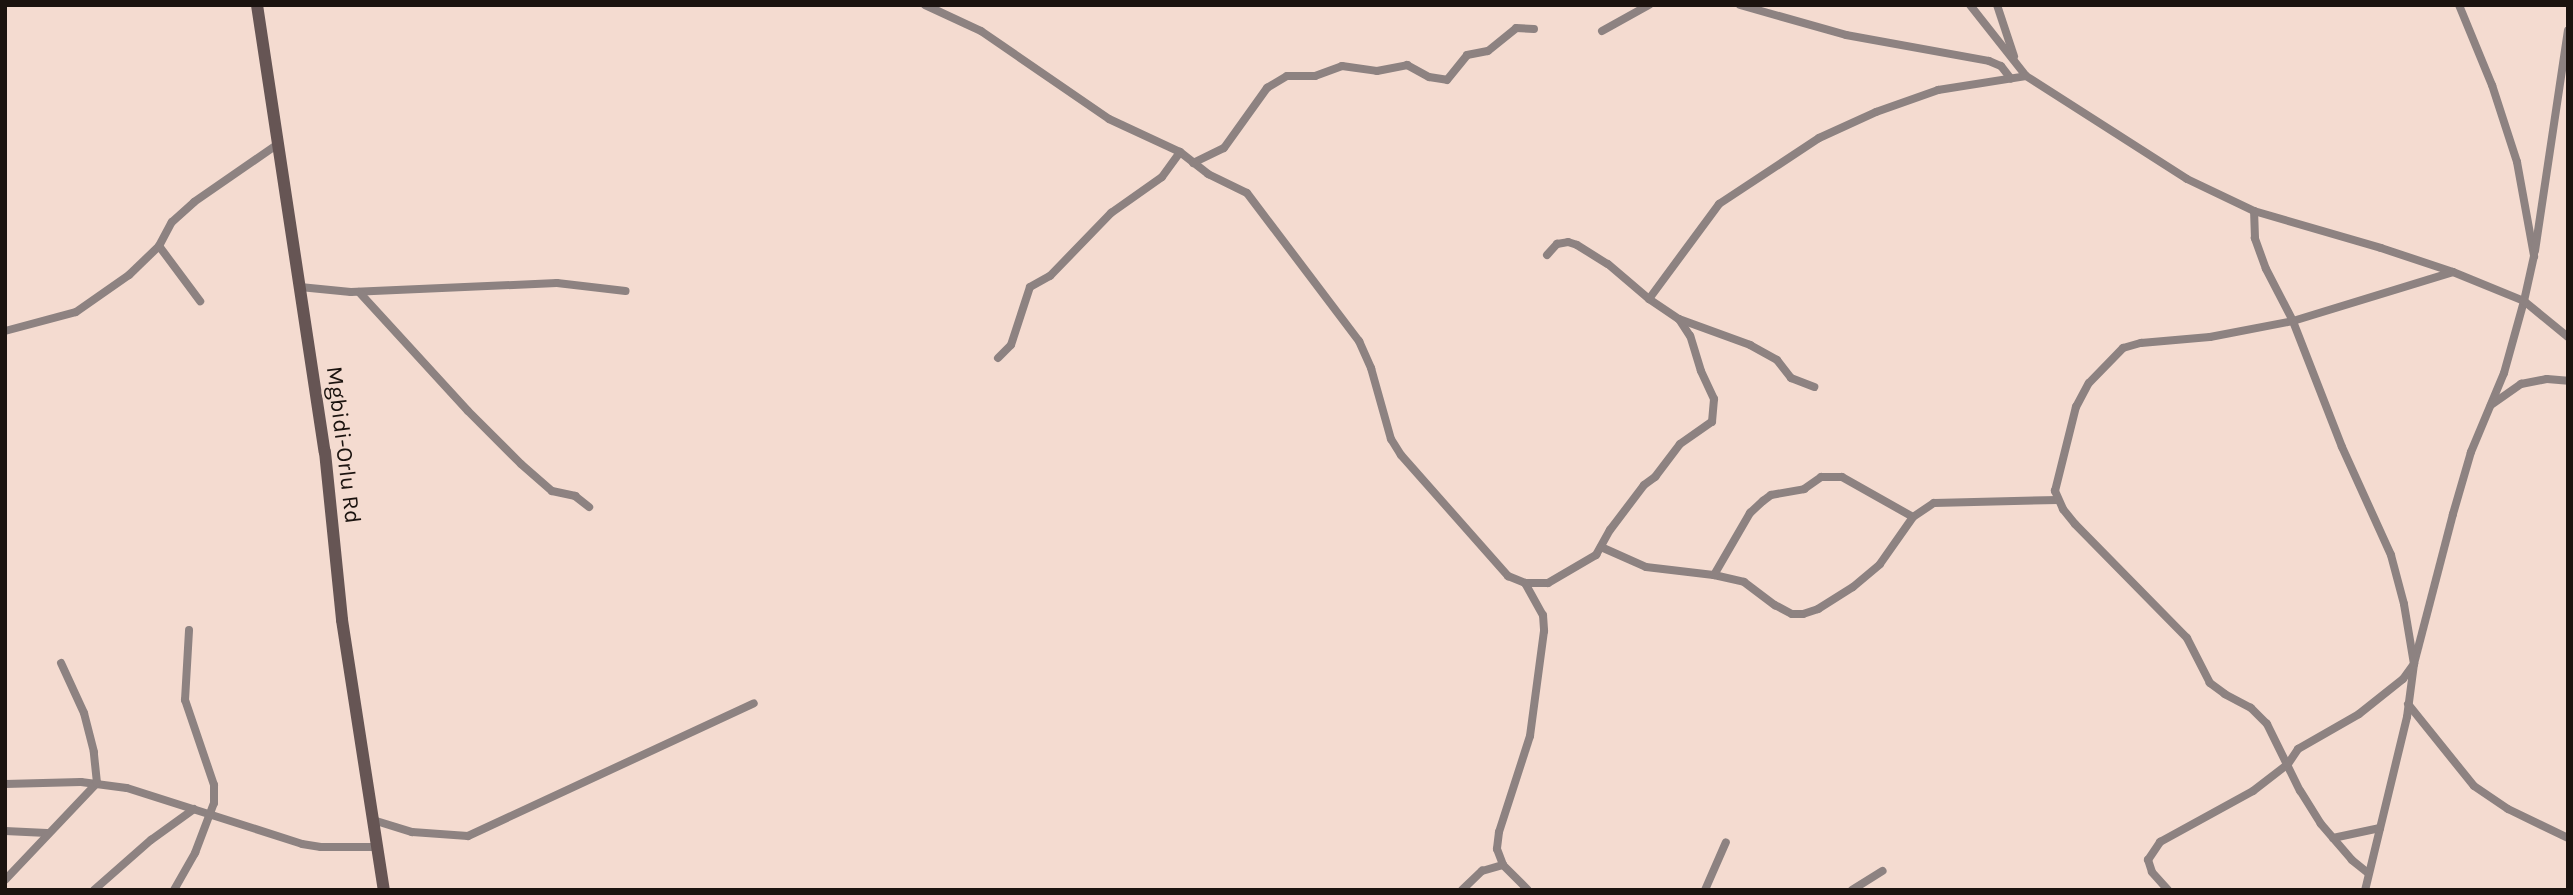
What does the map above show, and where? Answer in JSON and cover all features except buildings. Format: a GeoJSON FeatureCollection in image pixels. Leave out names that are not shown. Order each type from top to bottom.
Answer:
{"type":"FeatureCollection","features":[{"type":"Feature","properties":{"kind":"main road","name":"Mgbidi-Orlu Rd"},"geometry":{"type":"LineString","coordinates":[[257,5],[325,452],[342,620],[384,890]]}},
{"type":"Feature","properties":{"kind":"street"},"geometry":{"type":"LineString","coordinates":[[925,5],[1004,44],[1110,119],[1180,152],[1193,163],[1247,193],[1359,341],[1371,368],[1391,439],[1401,455],[1508,576],[1525,583],[1548,583],[1596,555],[1638,493],[1655,477],[1680,444],[1712,422],[1714,399],[1701,371],[1690,336],[1679,319]]}},
{"type":"Feature","properties":{"kind":"street"},"geometry":{"type":"LineString","coordinates":[[1602,31],[1649,5]]}},
{"type":"Feature","properties":{"kind":"street"},"geometry":{"type":"LineString","coordinates":[[1740,5],[1846,35],[1978,58],[2001,66],[2011,79]]}},
{"type":"Feature","properties":{"kind":"street"},"geometry":{"type":"LineString","coordinates":[[1970,5],[2026,76],[2187,179],[2254,211],[2453,272],[2524,301],[2568,337]]}},
{"type":"Feature","properties":{"kind":"street"},"geometry":{"type":"LineString","coordinates":[[1997,5],[2017,63]]}},
{"type":"Feature","properties":{"kind":"street"},"geometry":{"type":"LineString","coordinates":[[2459,5],[2492,85],[2517,162],[2534,256]]}},
{"type":"Feature","properties":{"kind":"street"},"geometry":{"type":"LineString","coordinates":[[1193,163],[1224,148],[1268,88],[1287,76],[1315,76],[1342,66],[1377,71],[1407,65],[1416,73],[1447,80],[1467,55],[1488,51],[1516,28],[1534,29]]}},
{"type":"Feature","properties":{"kind":"street"},"geometry":{"type":"LineString","coordinates":[[2365,890],[2408,704],[2414,664],[2471,452],[2491,405],[2524,301],[2534,256],[2568,30]]}},
{"type":"Feature","properties":{"kind":"street"},"geometry":{"type":"LineString","coordinates":[[1649,299],[1719,204],[1819,138],[1876,111],[1938,90],[2026,76]]}},
{"type":"Feature","properties":{"kind":"street"},"geometry":{"type":"LineString","coordinates":[[5,331],[76,312],[129,275],[159,247],[172,222],[194,202],[278,144]]}},
{"type":"Feature","properties":{"kind":"street"},"geometry":{"type":"LineString","coordinates":[[998,358],[1011,345],[1030,286],[1050,276],[1111,213],[1162,177],[1180,152]]}},
{"type":"Feature","properties":{"kind":"street"},"geometry":{"type":"LineString","coordinates":[[2168,890],[2152,872],[2148,860],[2152,850],[2189,825],[2253,790],[2288,764],[2298,749],[2359,714],[2403,679],[2414,664],[2404,604],[2391,555],[2342,447],[2294,321],[2266,269],[2255,238],[2254,211]]}},
{"type":"Feature","properties":{"kind":"street"},"geometry":{"type":"LineString","coordinates":[[1547,254],[1557,244],[1568,242],[1577,245],[1608,264],[1649,299],[1679,319],[1750,345],[1777,360],[1791,378],[1814,387]]}},
{"type":"Feature","properties":{"kind":"street"},"geometry":{"type":"LineString","coordinates":[[159,247],[200,301]]}},
{"type":"Feature","properties":{"kind":"street"},"geometry":{"type":"LineString","coordinates":[[2368,873],[2333,838],[2300,791],[2267,724],[2251,708],[2225,694],[2210,682],[2187,638],[2075,524],[2058,500],[2058,478],[2076,407],[2089,383],[2123,348],[2141,343],[2210,337],[2294,321],[2453,272]]}},
{"type":"Feature","properties":{"kind":"street"},"geometry":{"type":"LineString","coordinates":[[300,287],[359,292],[557,283],[626,291]]}},
{"type":"Feature","properties":{"kind":"street"},"geometry":{"type":"LineString","coordinates":[[359,292],[468,411],[521,464],[552,491],[575,496],[589,507]]}},
{"type":"Feature","properties":{"kind":"street"},"geometry":{"type":"LineString","coordinates":[[2491,405],[2521,384],[2547,379],[2568,381]]}},
{"type":"Feature","properties":{"kind":"street"},"geometry":{"type":"LineString","coordinates":[[1714,575],[1750,513],[1763,501],[1771,495],[1795,493],[1821,477],[1842,477],[1913,517]]}},
{"type":"Feature","properties":{"kind":"street"},"geometry":{"type":"LineString","coordinates":[[1601,547],[1646,567],[1714,575],[1744,582],[1775,606],[1792,614],[1803,614],[1818,610],[1853,587],[1880,564],[1913,517],[1934,503],[1953,500],[2058,500]]}},
{"type":"Feature","properties":{"kind":"street"},"geometry":{"type":"LineString","coordinates":[[1525,583],[1540,607],[1544,631],[1530,736],[1499,832],[1497,849],[1503,865],[1528,890]]}},
{"type":"Feature","properties":{"kind":"street"},"geometry":{"type":"LineString","coordinates":[[174,890],[212,815],[214,785],[185,700],[188,630]]}},
{"type":"Feature","properties":{"kind":"street"},"geometry":{"type":"LineString","coordinates":[[61,663],[84,713],[94,752],[97,783]]}},
{"type":"Feature","properties":{"kind":"street"},"geometry":{"type":"LineString","coordinates":[[373,820],[412,832],[468,836],[754,703]]}},
{"type":"Feature","properties":{"kind":"street"},"geometry":{"type":"LineString","coordinates":[[2408,704],[2474,786],[2508,809],[2568,838]]}},
{"type":"Feature","properties":{"kind":"street"},"geometry":{"type":"LineString","coordinates":[[5,784],[97,783],[150,794],[302,844],[321,847],[377,847]]}},
{"type":"Feature","properties":{"kind":"street"},"geometry":{"type":"LineString","coordinates":[[5,880],[97,783]]}},
{"type":"Feature","properties":{"kind":"street"},"geometry":{"type":"LineString","coordinates":[[94,890],[151,840],[194,808]]}},
{"type":"Feature","properties":{"kind":"street"},"geometry":{"type":"LineString","coordinates":[[2333,838],[2380,828]]}},
{"type":"Feature","properties":{"kind":"street"},"geometry":{"type":"LineString","coordinates":[[5,831],[47,833]]}},
{"type":"Feature","properties":{"kind":"street"},"geometry":{"type":"LineString","coordinates":[[1705,890],[1726,842]]}},
{"type":"Feature","properties":{"kind":"street"},"geometry":{"type":"LineString","coordinates":[[1462,890],[1482,870],[1503,865]]}},
{"type":"Feature","properties":{"kind":"street"},"geometry":{"type":"LineString","coordinates":[[1852,890],[1883,871]]}}]}
